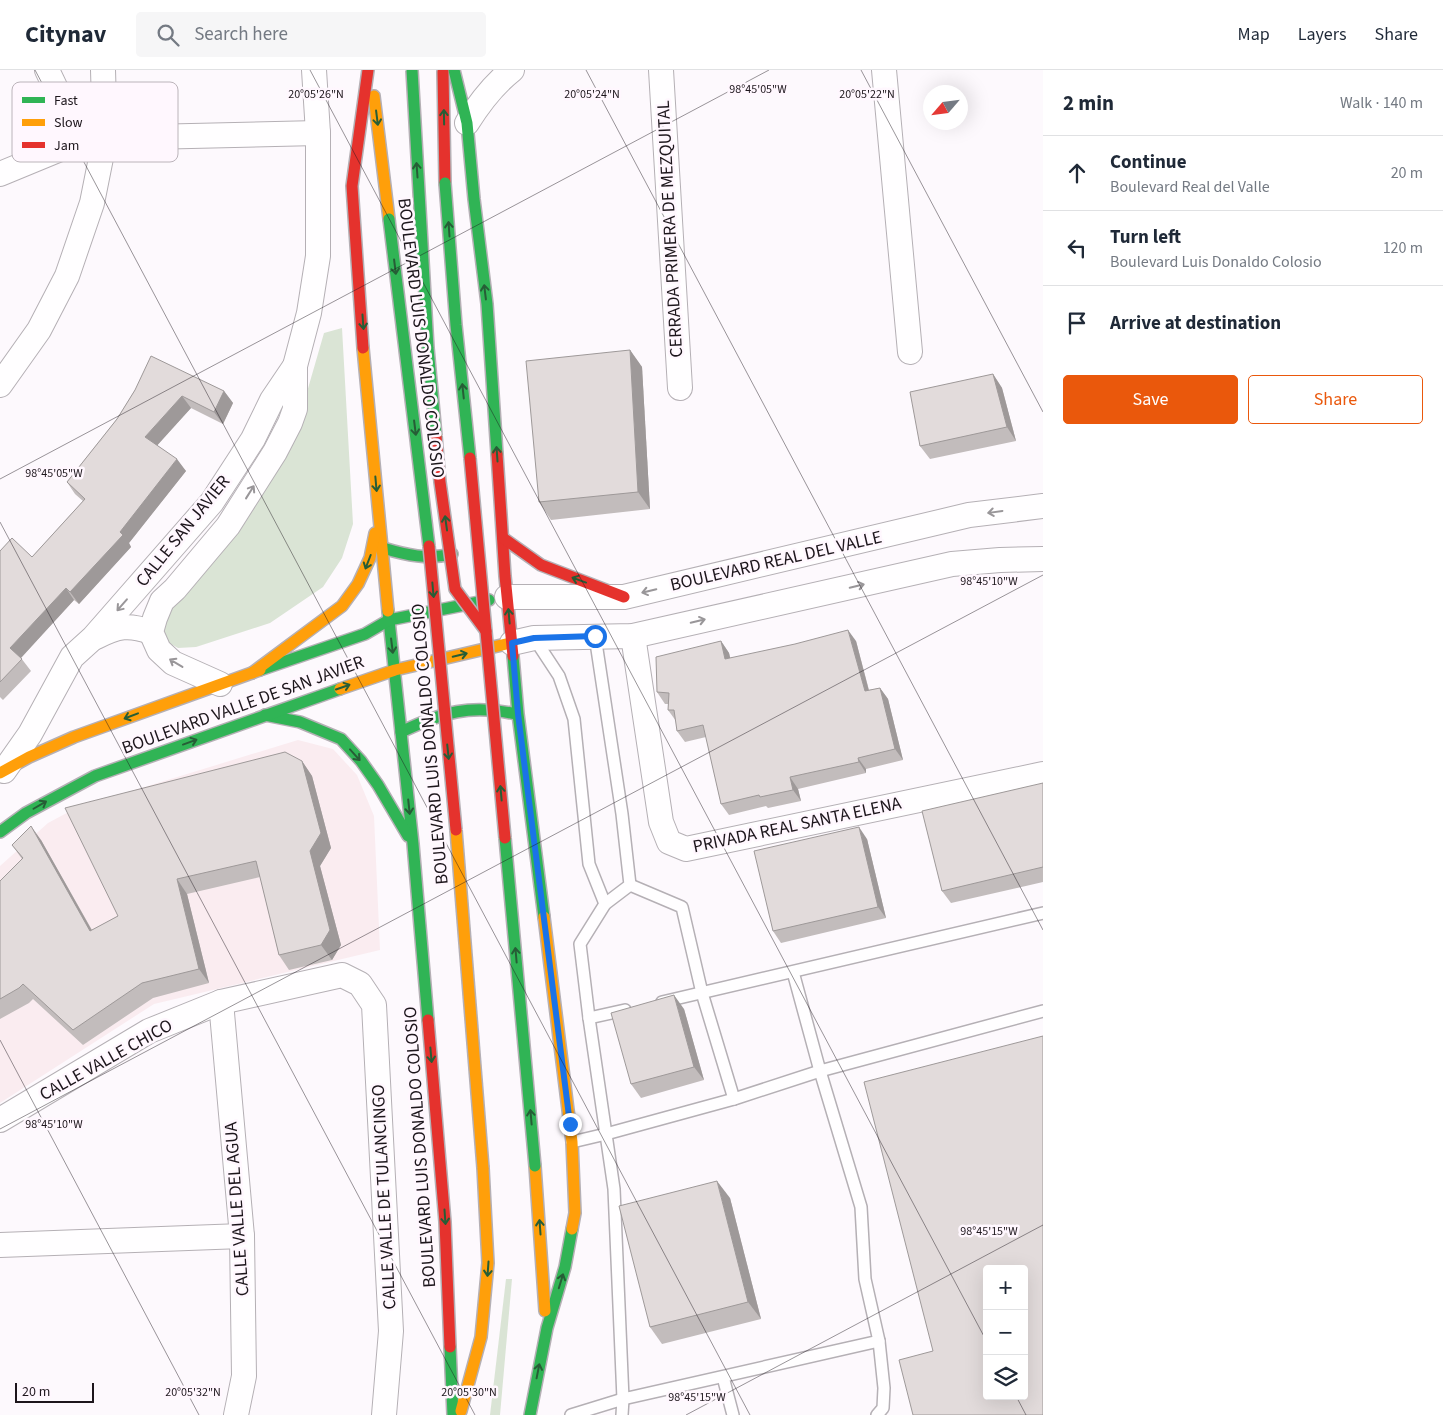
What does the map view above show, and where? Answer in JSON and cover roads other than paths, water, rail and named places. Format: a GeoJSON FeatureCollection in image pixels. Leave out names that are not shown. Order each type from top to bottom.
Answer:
{"type":"FeatureCollection","features":[{"type":"Feature","properties":{"kind":"main road","name":"BOULEVARD LUIS DONALDO COLOSIO"},"geometry":{"type":"LineString","coordinates":[[369,70],[427,526],[459,865],[483,1168],[488,1263],[481,1338],[460,1415]]}},
{"type":"Feature","properties":{"kind":"main road","name":"BOULEVARD LUIS DONALDO COLOSIO"},"geometry":{"type":"LineString","coordinates":[[369,70],[352,186],[364,358],[378,514],[413,844],[445,1222],[454,1415]]}},
{"type":"Feature","properties":{"kind":"main road"},"geometry":{"type":"LineString","coordinates":[[412,70],[428,348],[440,482],[455,589],[486,631]]}},
{"type":"Feature","properties":{"kind":"main road","name":"BOULEVARD LUIS DONALDO COLOSIO"},"geometry":{"type":"LineString","coordinates":[[443,70],[445,183],[456,325],[535,1166],[547,1328]]}},
{"type":"Feature","properties":{"kind":"main road","name":"BOULEVARD LUIS DONALDO COLOSIO"},"geometry":{"type":"LineString","coordinates":[[454,70],[467,123],[487,304],[497,536],[508,597],[523,640],[518,714],[572,1142],[575,1213],[565,1267],[547,1328],[530,1415]]}},
{"type":"Feature","properties":{"kind":"main road"},"geometry":{"type":"LineString","coordinates":[[252,673],[342,606],[358,584],[370,558],[378,514]]}},
{"type":"Feature","properties":{"kind":"main road"},"geometry":{"type":"LineString","coordinates":[[383,548],[410,556],[443,557],[466,550],[497,536],[522,550],[541,565],[624,597]]}},
{"type":"Feature","properties":{"kind":"main road","name":"BOULEVARD VALLE DE SAN JAVIER"},"geometry":{"type":"LineString","coordinates":[[2,772],[62,742],[220,684],[365,634],[389,620],[508,597]]}},
{"type":"Feature","properties":{"kind":"main road","name":"BOULEVARD VALLE DE SAN JAVIER"},"geometry":{"type":"LineString","coordinates":[[0,832],[26,813],[95,776],[265,714],[395,670],[523,640]]}},
{"type":"Feature","properties":{"kind":"main road"},"geometry":{"type":"LineString","coordinates":[[402,732],[428,719],[457,710],[488,708],[518,714]]}},
{"type":"Feature","properties":{"kind":"main road"},"geometry":{"type":"LineString","coordinates":[[265,714],[300,722],[341,739],[361,761],[378,785],[413,844]]}},
{"type":"Feature","properties":{"kind":"street"},"geometry":{"type":"LineString","coordinates":[[47,70],[53,82]]}},
{"type":"Feature","properties":{"kind":"street","name":"CALLE SAN JAVIER"},"geometry":{"type":"LineString","coordinates":[[93,638],[109,630],[124,627],[135,627],[151,632],[162,601],[204,556],[235,516],[275,452],[290,423],[295,408],[295,366],[309,313],[318,256],[318,133],[314,70]]}},
{"type":"Feature","properties":{"kind":"street"},"geometry":{"type":"LineString","coordinates":[[467,123],[481,100],[500,79],[512,70]]}},
{"type":"Feature","properties":{"kind":"street","name":"CERRADA PRIMERA DE MEZQUITAL"},"geometry":{"type":"LineString","coordinates":[[660,70],[680,388]]}},
{"type":"Feature","properties":{"kind":"street"},"geometry":{"type":"LineString","coordinates":[[884,70],[910,352]]}},
{"type":"Feature","properties":{"kind":"street"},"geometry":{"type":"LineString","coordinates":[[178,136],[318,133]]}},
{"type":"Feature","properties":{"kind":"street"},"geometry":{"type":"LineString","coordinates":[[0,174],[29,162]]}},
{"type":"Feature","properties":{"kind":"street"},"geometry":{"type":"LineString","coordinates":[[0,385],[39,330],[67,276],[92,202],[100,162]]}},
{"type":"Feature","properties":{"kind":"street","name":"CALLE SAN JAVIER"},"geometry":{"type":"LineString","coordinates":[[2,772],[30,734],[72,657],[93,638],[212,502],[253,439],[272,400],[295,366]]}},
{"type":"Feature","properties":{"kind":"street"},"geometry":{"type":"LineString","coordinates":[[253,439],[275,452]]}},
{"type":"Feature","properties":{"kind":"street"},"geometry":{"type":"LineString","coordinates":[[212,502],[235,516]]}},
{"type":"Feature","properties":{"kind":"street","name":"BOULEVARD REAL DEL VALLE"},"geometry":{"type":"LineString","coordinates":[[508,597],[624,597],[969,515],[1043,506]]}},
{"type":"Feature","properties":{"kind":"street"},"geometry":{"type":"LineString","coordinates":[[523,640],[634,636],[952,564],[1000,560],[1043,560]]}},
{"type":"Feature","properties":{"kind":"street"},"geometry":{"type":"LineString","coordinates":[[151,632],[159,650],[173,663],[220,684]]}},
{"type":"Feature","properties":{"kind":"street","name":"PRIVADA REAL SANTA ELENA"},"geometry":{"type":"LineString","coordinates":[[634,636],[661,822],[669,842],[686,849],[1043,774]]}},
{"type":"Feature","properties":{"kind":"street","name":"CALLE VALLE CHICO"},"geometry":{"type":"LineString","coordinates":[[0,1120],[149,1031],[221,1002],[342,975],[360,984]]}},
{"type":"Feature","properties":{"kind":"street","name":"CALLE VALLE DE TULANCINGO"},"geometry":{"type":"LineString","coordinates":[[360,984],[374,1005],[391,1331],[384,1415]]}},
{"type":"Feature","properties":{"kind":"street","name":"CALLE VALLE DEL AGUA"},"geometry":{"type":"LineString","coordinates":[[221,1002],[242,1236],[244,1376],[236,1415]]}},
{"type":"Feature","properties":{"kind":"street"},"geometry":{"type":"LineString","coordinates":[[0,1245],[242,1236]]}},
{"type":"Feature","properties":{"kind":"lane"},"geometry":{"type":"LineString","coordinates":[[595,636],[622,814],[630,886]]}},
{"type":"Feature","properties":{"kind":"lane"},"geometry":{"type":"LineString","coordinates":[[523,640],[559,676],[574,719],[589,864],[605,904]]}},
{"type":"Feature","properties":{"kind":"lane"},"geometry":{"type":"LineString","coordinates":[[622,1415],[623,1399],[614,1189],[580,944],[605,904],[630,886]]}},
{"type":"Feature","properties":{"kind":"lane"},"geometry":{"type":"LineString","coordinates":[[630,886],[682,907],[702,993],[734,1099]]}},
{"type":"Feature","properties":{"kind":"lane"},"geometry":{"type":"LineString","coordinates":[[655,1003],[1043,913]]}},
{"type":"Feature","properties":{"kind":"lane"},"geometry":{"type":"LineString","coordinates":[[792,972],[820,1071],[862,1206],[865,1279],[879,1341],[884,1388],[883,1408],[877,1415]]}},
{"type":"Feature","properties":{"kind":"lane"},"geometry":{"type":"LineString","coordinates":[[589,1018],[636,1008]]}},
{"type":"Feature","properties":{"kind":"lane"},"geometry":{"type":"LineString","coordinates":[[572,1142],[734,1099],[820,1071],[1043,1010]]}},
{"type":"Feature","properties":{"kind":"lane"},"geometry":{"type":"LineString","coordinates":[[571,1415],[623,1399],[879,1341]]}},
{"type":"Feature","properties":{"kind":"lane"},"geometry":{"type":"LineString","coordinates":[[723,1376],[733,1415]]}}]}
